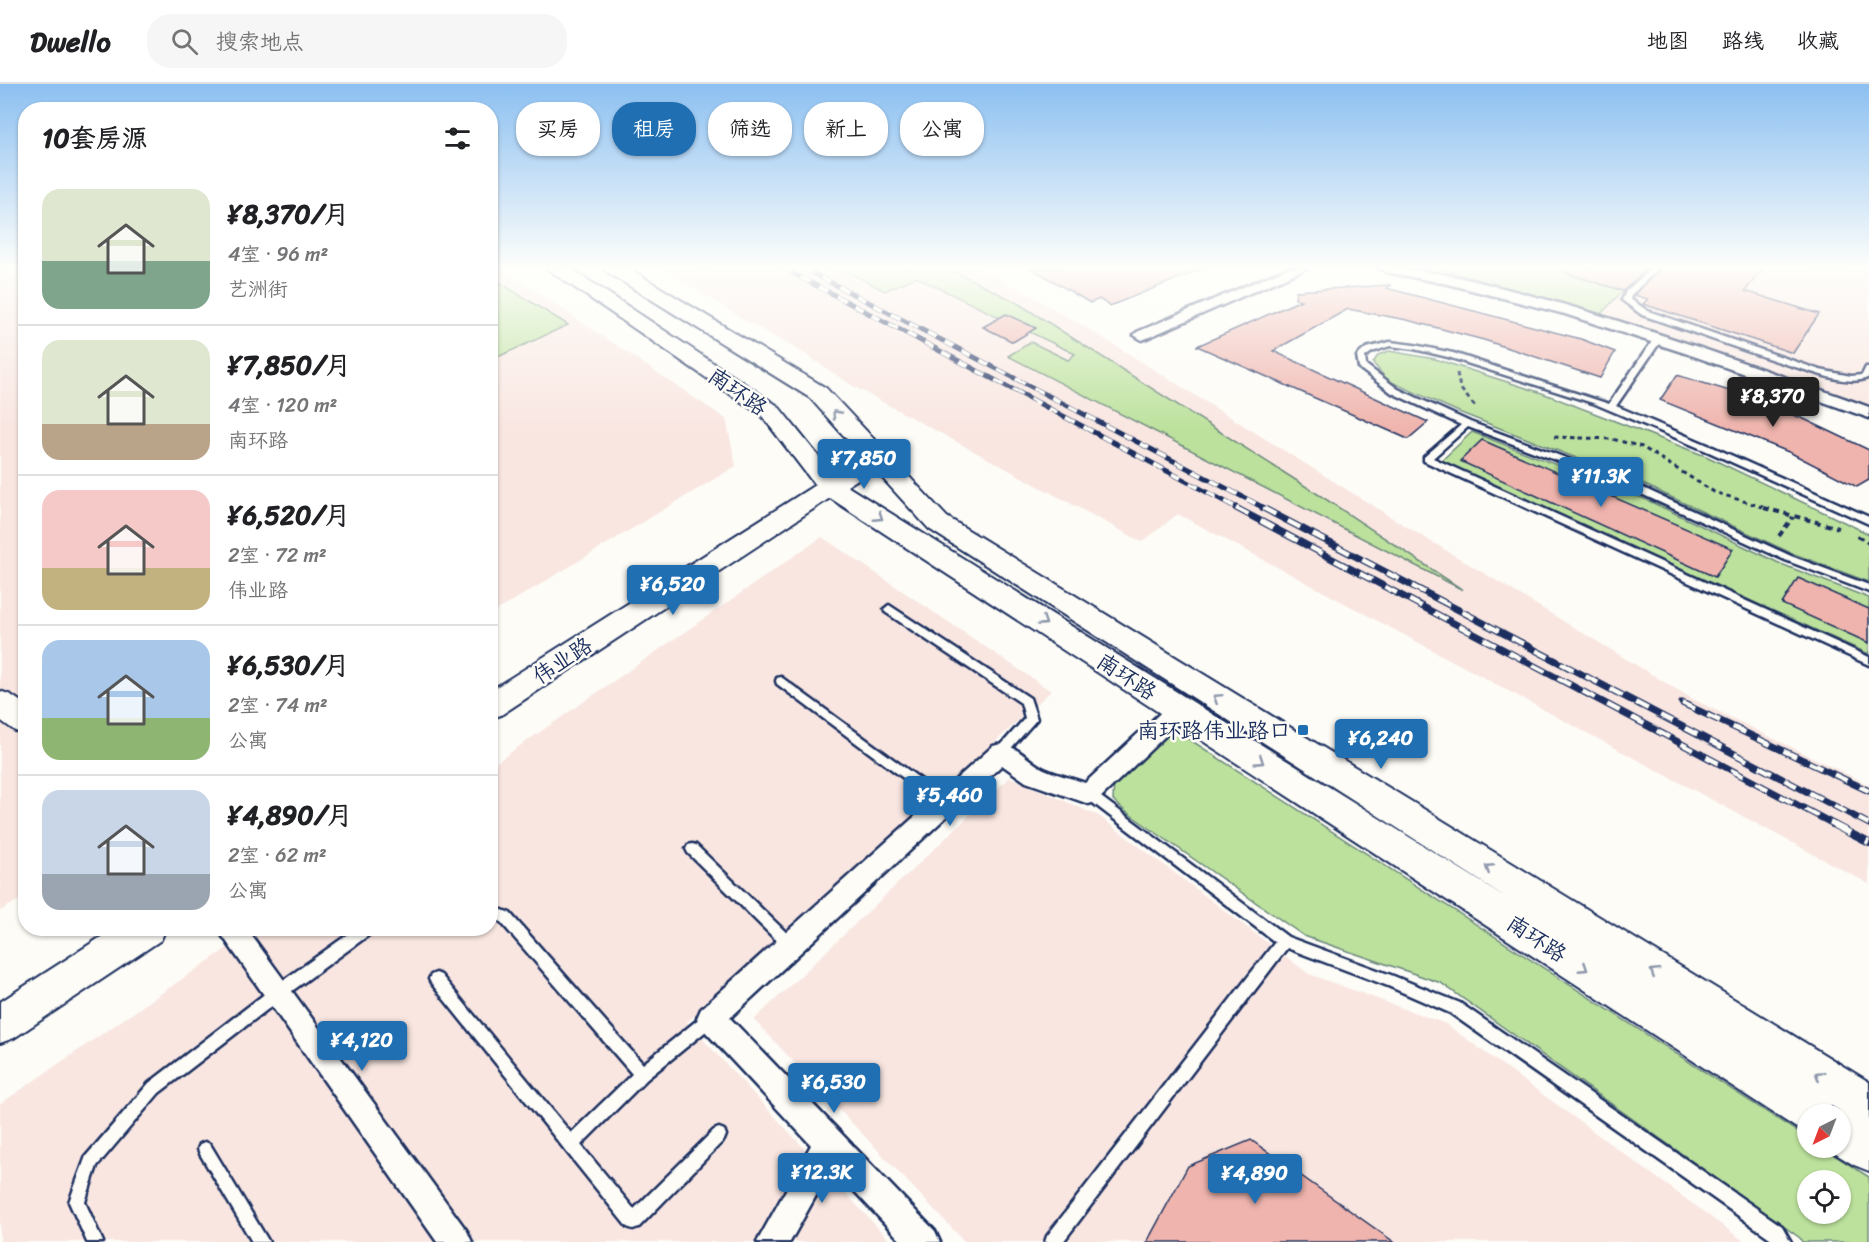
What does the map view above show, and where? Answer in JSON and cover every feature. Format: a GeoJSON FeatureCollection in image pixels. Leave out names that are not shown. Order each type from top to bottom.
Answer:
{"type":"FeatureCollection","features":[{"type":"Feature","properties":{"kind":"main road","name":"南环路"},"geometry":{"type":"LineString","coordinates":[[637,322],[770,411],[829,486],[1797,1104]]}},
{"type":"Feature","properties":{"kind":"main road","name":"南环路"},"geometry":{"type":"LineString","coordinates":[[702,322],[818,393],[938,524],[1869,1106]]}},
{"type":"Feature","properties":{"kind":"main road","name":"伟业路"},"geometry":{"type":"LineString","coordinates":[[498,701],[875,457]]}},
{"type":"Feature","properties":{"kind":"main road"},"geometry":{"type":"LineString","coordinates":[[0,703],[18,716]]}},
{"type":"Feature","properties":{"kind":"main road"},"geometry":{"type":"LineString","coordinates":[[0,1024],[136,936]]}},
{"type":"Feature","properties":{"kind":"main road"},"geometry":{"type":"LineString","coordinates":[[1851,1139],[1869,1150]]}},
{"type":"Feature","properties":{"kind":"street"},"geometry":{"type":"LineString","coordinates":[[1142,335],[1173,322]]}},
{"type":"Feature","properties":{"kind":"street"},"geometry":{"type":"LineString","coordinates":[[1609,322],[1869,413]]}},
{"type":"Feature","properties":{"kind":"street"},"geometry":{"type":"LineString","coordinates":[[924,1242],[711,1018],[1001,752],[1034,775],[1089,794],[1179,710]]}},
{"type":"Feature","properties":{"kind":"street"},"geometry":{"type":"LineString","coordinates":[[236,936],[456,1242]]}},
{"type":"Feature","properties":{"kind":"street"},"geometry":{"type":"LineString","coordinates":[[773,1242],[829,1142]]}},
{"type":"Feature","properties":{"kind":"lane"},"geometry":{"type":"LineString","coordinates":[[1672,322],[1818,372],[1851,378],[1865,376],[1869,369]]}},
{"type":"Feature","properties":{"kind":"lane"},"geometry":{"type":"LineString","coordinates":[[1611,407],[1658,339]]}},
{"type":"Feature","properties":{"kind":"lane"},"geometry":{"type":"LineString","coordinates":[[1869,521],[1611,407],[1458,358],[1390,344],[1369,350],[1361,356],[1362,366],[1395,391],[1467,424],[1627,484],[1788,558],[1869,589]]}},
{"type":"Feature","properties":{"kind":"lane"},"geometry":{"type":"LineString","coordinates":[[1467,424],[1427,459],[1869,661]]}},
{"type":"Feature","properties":{"kind":"lane"},"geometry":{"type":"LineString","coordinates":[[890,609],[1026,701],[1031,719],[1001,752]]}},
{"type":"Feature","properties":{"kind":"lane"},"geometry":{"type":"LineString","coordinates":[[781,681],[945,803]]}},
{"type":"Feature","properties":{"kind":"lane"},"geometry":{"type":"LineString","coordinates":[[1089,794],[1284,941],[1455,1008],[1776,1232],[1783,1242]]}},
{"type":"Feature","properties":{"kind":"lane"},"geometry":{"type":"LineString","coordinates":[[692,849],[790,945]]}},
{"type":"Feature","properties":{"kind":"lane"},"geometry":{"type":"LineString","coordinates":[[498,914],[505,917],[642,1074]]}},
{"type":"Feature","properties":{"kind":"lane"},"geometry":{"type":"LineString","coordinates":[[95,1242],[77,1202],[91,1161],[154,1088],[276,994],[357,936]]}},
{"type":"Feature","properties":{"kind":"lane"},"geometry":{"type":"LineString","coordinates":[[1053,1242],[1284,941]]}},
{"type":"Feature","properties":{"kind":"lane"},"geometry":{"type":"LineString","coordinates":[[436,979],[633,1221],[719,1135]]}},
{"type":"Feature","properties":{"kind":"lane"},"geometry":{"type":"LineString","coordinates":[[570,1145],[642,1074],[711,1018]]}},
{"type":"Feature","properties":{"kind":"lane"},"geometry":{"type":"LineString","coordinates":[[205,1149],[261,1242]]}},
{"type":"Feature","properties":{"kind":"path"},"geometry":{"type":"LineString","coordinates":[[1458,358],[1456,381],[1463,394],[1481,413]]}},
{"type":"Feature","properties":{"kind":"path"},"geometry":{"type":"LineString","coordinates":[[1545,435],[1612,439],[1642,447],[1714,492],[1793,517],[1844,529]]}},
{"type":"Feature","properties":{"kind":"path"},"geometry":{"type":"LineString","coordinates":[[1852,534],[1869,543]]}},
{"type":"Feature","properties":{"kind":"shaded area"},"geometry":{"type":"Polygon","coordinates":[[[0,322],[18,322],[18,901],[0,911],[0,322]]]}},
{"type":"Feature","properties":{"kind":"shaded area"},"geometry":{"type":"Polygon","coordinates":[[[498,322],[582,322],[726,419],[736,466],[498,610],[498,322]]]}},
{"type":"Feature","properties":{"kind":"shaded area"},"geometry":{"type":"Polygon","coordinates":[[[748,322],[1077,322],[1394,519],[1691,698],[1869,785],[1869,884],[1178,514],[1142,542],[853,386],[802,352],[748,322]]]}},
{"type":"Feature","properties":{"kind":"shaded area"},"geometry":{"type":"Polygon","coordinates":[[[1624,322],[1869,322],[1869,407],[1624,322]]]}},
{"type":"Feature","properties":{"kind":"shaded area"},"geometry":{"type":"Polygon","coordinates":[[[822,537],[1051,691],[687,1022],[891,1242],[0,1242],[0,1104],[245,936],[498,936],[498,761],[822,537]]]}},
{"type":"Feature","properties":{"kind":"shaded area"},"geometry":{"type":"Polygon","coordinates":[[[1010,777],[1099,816],[1309,974],[1446,1024],[1745,1242],[965,1242],[754,1020],[1010,777]]]}},
{"type":"Feature","properties":{"kind":"green space"},"geometry":{"type":"Polygon","coordinates":[[[498,322],[563,322],[568,325],[498,357],[498,322]]]}},
{"type":"Feature","properties":{"kind":"green space"},"geometry":{"type":"Polygon","coordinates":[[[1009,322],[1047,322],[1327,500],[1463,590],[1008,356],[1031,342],[1068,360],[1075,354],[1009,322]]]}},
{"type":"Feature","properties":{"kind":"green space"},"geometry":{"type":"Polygon","coordinates":[[[1389,351],[1435,359],[1542,393],[1708,457],[1869,534],[1869,582],[1789,552],[1643,484],[1461,413],[1387,380],[1373,363],[1378,355],[1389,351]]]}},
{"type":"Feature","properties":{"kind":"green space"},"geometry":{"type":"Polygon","coordinates":[[[1472,432],[1647,500],[1781,564],[1869,598],[1869,654],[1441,461],[1472,432]]]}},
{"type":"Feature","properties":{"kind":"green space"},"geometry":{"type":"Polygon","coordinates":[[[1178,732],[1797,1132],[1797,1158],[1839,1158],[1869,1177],[1869,1242],[1802,1242],[1800,1238],[1441,983],[1304,936],[1125,811],[1113,800],[1114,779],[1161,735],[1178,732]]]}},
{"type":"Feature","properties":{"kind":"building"},"geometry":{"type":"Polygon","coordinates":[[[992,322],[1023,322],[1036,328],[1013,342],[983,327],[992,322]]]}},
{"type":"Feature","properties":{"kind":"building"},"geometry":{"type":"Polygon","coordinates":[[[1251,322],[1325,322],[1273,351],[1428,422],[1408,439],[1197,346],[1251,322]]]}},
{"type":"Feature","properties":{"kind":"building"},"geometry":{"type":"Polygon","coordinates":[[[1415,322],[1516,322],[1581,339],[1615,352],[1600,378],[1484,340],[1415,322]]]}},
{"type":"Feature","properties":{"kind":"building"},"geometry":{"type":"Polygon","coordinates":[[[1698,322],[1814,322],[1793,353],[1698,322]]]}},
{"type":"Feature","properties":{"kind":"building"},"geometry":{"type":"Polygon","coordinates":[[[1677,375],[1736,393],[1804,419],[1869,450],[1869,480],[1857,487],[1791,453],[1660,400],[1677,375]]]}},
{"type":"Feature","properties":{"kind":"building"},"geometry":{"type":"Polygon","coordinates":[[[1482,440],[1733,549],[1715,577],[1460,461],[1482,440]]]}},
{"type":"Feature","properties":{"kind":"building"},"geometry":{"type":"Polygon","coordinates":[[[1798,578],[1869,609],[1869,643],[1782,604],[1798,578]]]}},
{"type":"Feature","properties":{"kind":"building"},"geometry":{"type":"Polygon","coordinates":[[[1251,1140],[1394,1242],[1147,1242],[1188,1166],[1251,1140]]]}},
{"type":"Feature","properties":{"kind":"railway"},"geometry":{"type":"LineString","coordinates":[[885,322],[1239,509]]}},
{"type":"Feature","properties":{"kind":"railway"},"geometry":{"type":"LineString","coordinates":[[907,322],[1266,509]]}},
{"type":"Feature","properties":{"kind":"railway"},"geometry":{"type":"LineString","coordinates":[[1236,508],[1837,826]]}},
{"type":"Feature","properties":{"kind":"railway"},"geometry":{"type":"LineString","coordinates":[[1263,508],[1869,824]]}},
{"type":"Feature","properties":{"kind":"railway"},"geometry":{"type":"LineString","coordinates":[[1682,703],[1869,791]]}},
{"type":"Feature","properties":{"kind":"railway"},"geometry":{"type":"LineString","coordinates":[[1834,825],[1869,843]]}},
{"type":"Feature","properties":{"kind":"place","name":"南环路伟业路口"},"geometry":{"type":"Point","coordinates":[1303,730]}}]}
